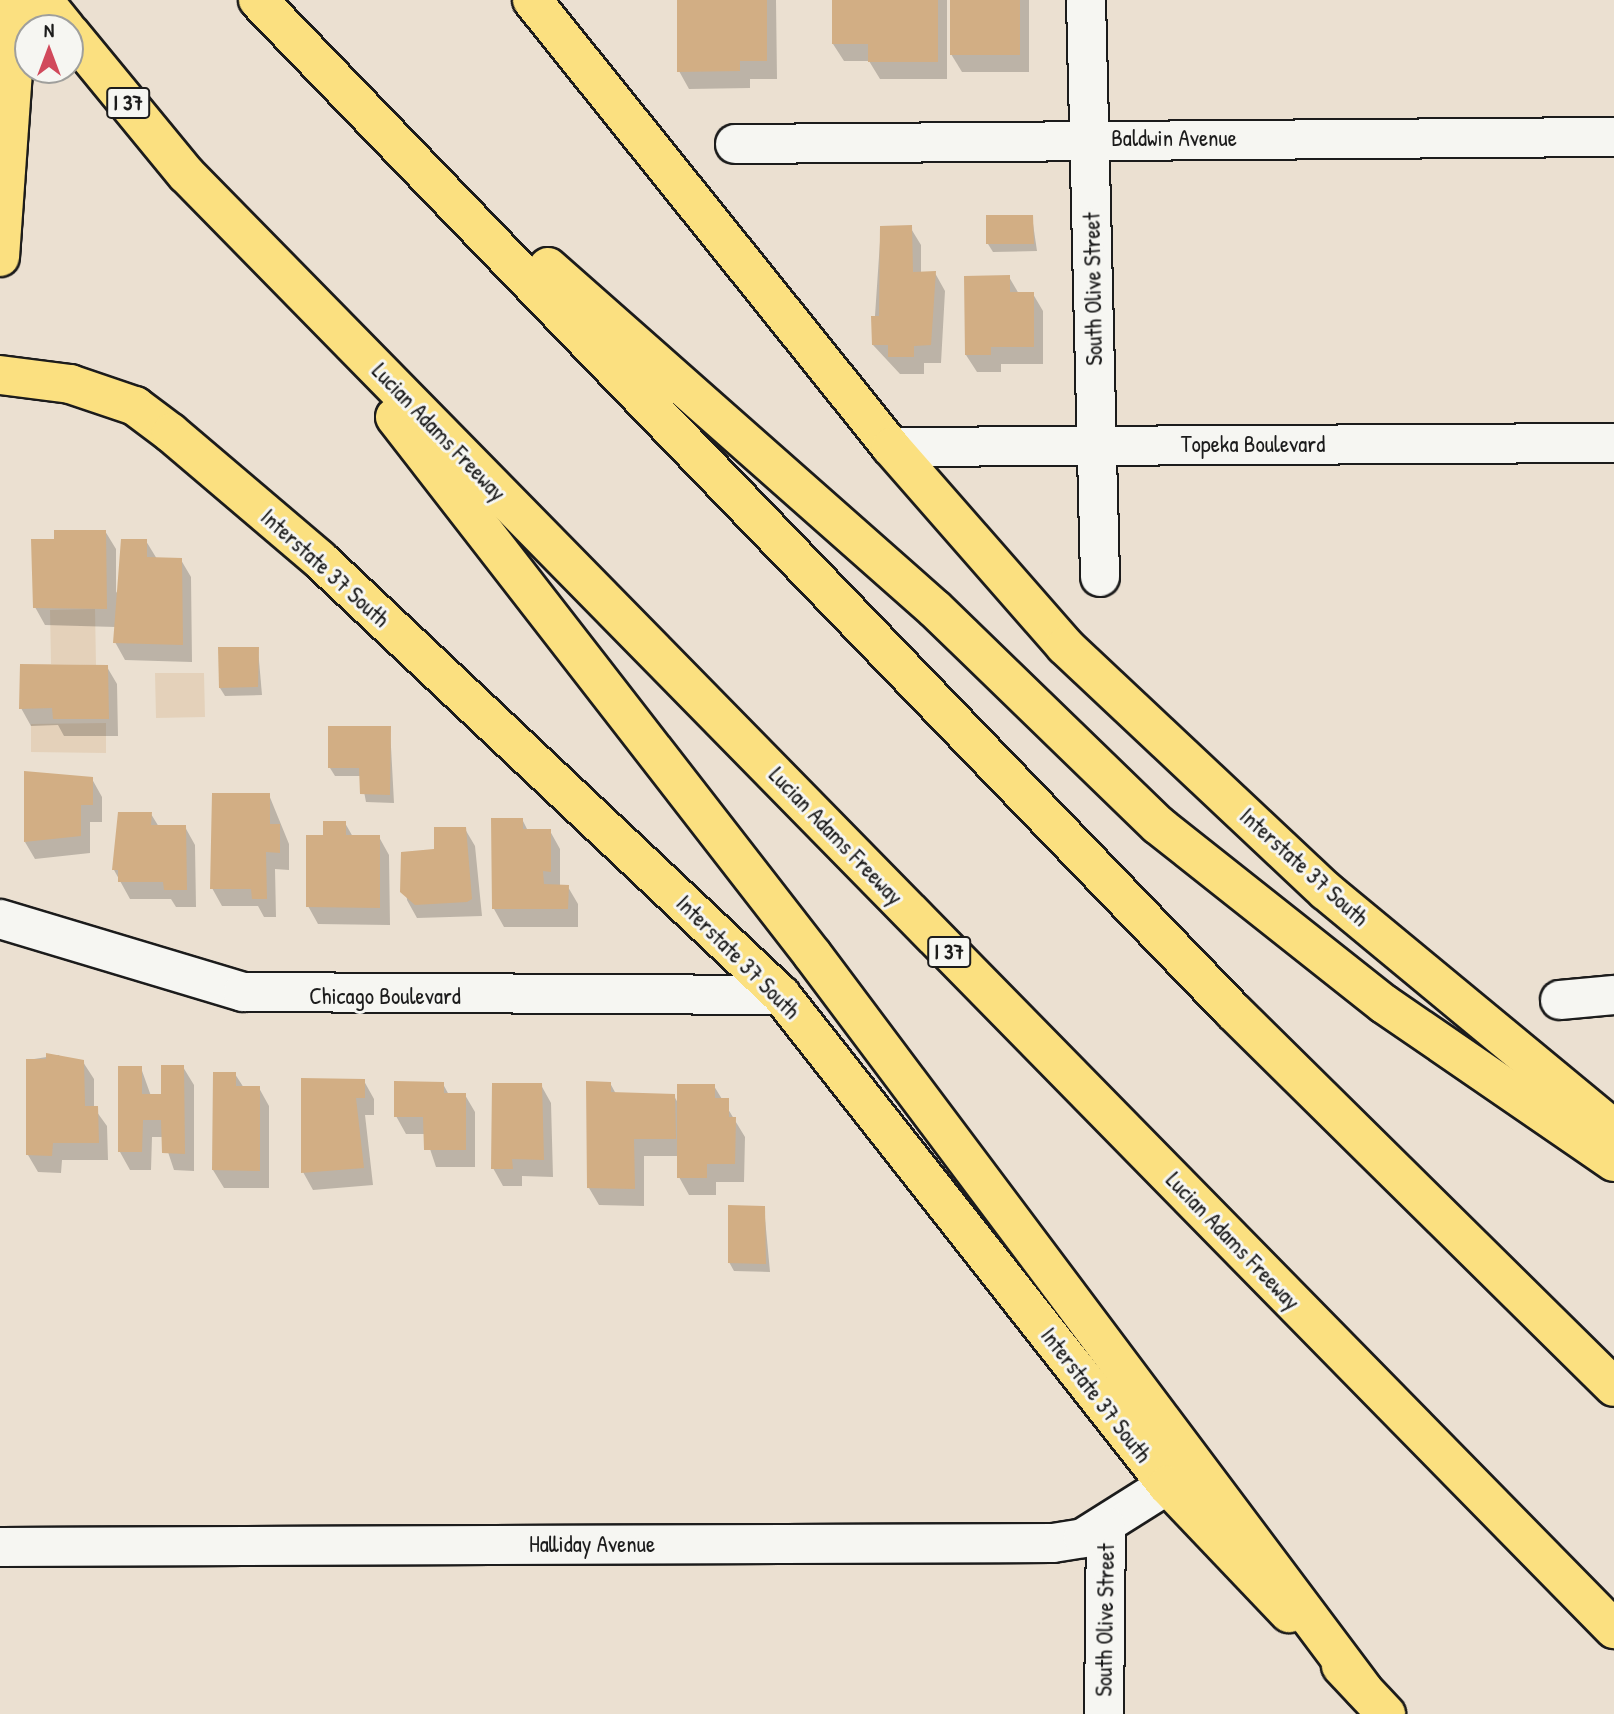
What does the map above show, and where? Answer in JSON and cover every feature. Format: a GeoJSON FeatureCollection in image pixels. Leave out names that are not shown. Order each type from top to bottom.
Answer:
{"type":"FeatureCollection","features":[{"type":"Feature","properties":{"kind":"main road"},"geometry":{"type":"LineString","coordinates":[[0,255],[18,0]]}},
{"type":"Feature","properties":{"kind":"main road"},"geometry":{"type":"LineString","coordinates":[[43,0],[54,14]]}},
{"type":"Feature","properties":{"kind":"main road"},"geometry":{"type":"LineString","coordinates":[[258,0],[359,107],[842,599],[1233,1011],[1614,1387]]}},
{"type":"Feature","properties":{"kind":"main road","name":"Interstate 37 South"},"geometry":{"type":"LineString","coordinates":[[532,0],[891,447],[1065,646],[1326,891],[1614,1129]]}},
{"type":"Feature","properties":{"kind":"main road","name":"Lucian Adams Freeway"},"geometry":{"type":"LineString","coordinates":[[84,50],[186,174],[1614,1629]]}},
{"type":"Feature","properties":{"kind":"main road"},"geometry":{"type":"LineString","coordinates":[[359,107],[424,157],[935,609],[1158,825],[1384,1004],[1614,1162]]}},
{"type":"Feature","properties":{"kind":"main road"},"geometry":{"type":"LineString","coordinates":[[285,274],[820,965],[1375,1702]]}},
{"type":"Feature","properties":{"kind":"main road","name":"Interstate 37 South"},"geometry":{"type":"LineString","coordinates":[[0,375],[70,384],[135,406],[171,433],[319,559],[781,995],[1167,1485],[1375,1702]]}},
{"type":"Feature","properties":{"kind":"street","name":"South Olive Street"},"geometry":{"type":"LineString","coordinates":[[1086,0],[1100,577]]}},
{"type":"Feature","properties":{"kind":"street","name":"Baldwin Avenue"},"geometry":{"type":"LineString","coordinates":[[734,144],[1090,139],[1614,137]]}},
{"type":"Feature","properties":{"kind":"street","name":"Topeka Boulevard"},"geometry":{"type":"LineString","coordinates":[[891,447],[1614,443]]}},
{"type":"Feature","properties":{"kind":"street","name":"Chicago Boulevard"},"geometry":{"type":"LineString","coordinates":[[0,919],[243,992],[781,995]]}},
{"type":"Feature","properties":{"kind":"street"},"geometry":{"type":"LineString","coordinates":[[1560,1000],[1614,995]]}},
{"type":"Feature","properties":{"kind":"street","name":"Halliday Avenue"},"geometry":{"type":"LineString","coordinates":[[0,1547],[1053,1543],[1106,1526],[1167,1485]]}},
{"type":"Feature","properties":{"kind":"street","name":"South Olive Street"},"geometry":{"type":"LineString","coordinates":[[1104,1714],[1106,1526]]}},
{"type":"Feature","properties":{"kind":"shaded area"},"geometry":{"type":"Polygon","coordinates":[[[95,609],[96,665],[51,664],[50,610],[95,609]]]}},
{"type":"Feature","properties":{"kind":"shaded area"},"geometry":{"type":"Polygon","coordinates":[[[155,673],[204,673],[205,717],[156,718],[155,673]]]}},
{"type":"Feature","properties":{"kind":"shaded area"},"geometry":{"type":"Polygon","coordinates":[[[106,723],[106,753],[31,752],[31,724],[106,723]]]}},
{"type":"Feature","properties":{"kind":"building"},"geometry":{"type":"Polygon","coordinates":[[[677,0],[767,0],[767,61],[740,61],[740,71],[677,72],[677,0]]]}},
{"type":"Feature","properties":{"kind":"building"},"geometry":{"type":"Polygon","coordinates":[[[832,0],[938,0],[938,62],[868,62],[868,44],[832,44],[832,0]]]}},
{"type":"Feature","properties":{"kind":"building"},"geometry":{"type":"Polygon","coordinates":[[[950,0],[1020,0],[1020,55],[950,55],[950,0]]]}},
{"type":"Feature","properties":{"kind":"building"},"geometry":{"type":"Polygon","coordinates":[[[986,215],[1033,215],[1034,244],[986,244],[986,215]]]}},
{"type":"Feature","properties":{"kind":"building"},"geometry":{"type":"Polygon","coordinates":[[[912,225],[913,272],[936,271],[931,345],[914,346],[914,357],[888,357],[888,345],[872,345],[871,316],[879,316],[880,226],[912,225]]]}},
{"type":"Feature","properties":{"kind":"building"},"geometry":{"type":"Polygon","coordinates":[[[1010,275],[1010,292],[1034,292],[1034,347],[991,347],[991,355],[965,355],[964,276],[1010,275]]]}},
{"type":"Feature","properties":{"kind":"building"},"geometry":{"type":"Polygon","coordinates":[[[54,530],[106,530],[107,609],[33,608],[31,539],[54,539],[54,530]]]}},
{"type":"Feature","properties":{"kind":"building"},"geometry":{"type":"Polygon","coordinates":[[[121,539],[147,539],[147,557],[182,558],[183,645],[113,643],[121,539]]]}},
{"type":"Feature","properties":{"kind":"building"},"geometry":{"type":"Polygon","coordinates":[[[218,647],[259,647],[258,687],[219,688],[218,647]]]}},
{"type":"Feature","properties":{"kind":"building"},"geometry":{"type":"Polygon","coordinates":[[[20,664],[108,665],[109,719],[53,719],[52,708],[19,709],[20,664]]]}},
{"type":"Feature","properties":{"kind":"building"},"geometry":{"type":"Polygon","coordinates":[[[328,726],[391,726],[390,795],[360,794],[359,768],[328,768],[328,726]]]}},
{"type":"Feature","properties":{"kind":"building"},"geometry":{"type":"Polygon","coordinates":[[[24,771],[93,777],[93,805],[81,805],[81,836],[24,842],[24,771]]]}},
{"type":"Feature","properties":{"kind":"building"},"geometry":{"type":"Polygon","coordinates":[[[212,793],[270,793],[270,824],[280,824],[280,853],[266,852],[267,899],[252,899],[251,889],[210,889],[212,793]]]}},
{"type":"Feature","properties":{"kind":"building"},"geometry":{"type":"Polygon","coordinates":[[[118,812],[152,812],[151,825],[186,825],[187,890],[164,890],[163,882],[118,882],[118,870],[112,870],[118,812]]]}},
{"type":"Feature","properties":{"kind":"building"},"geometry":{"type":"Polygon","coordinates":[[[491,818],[523,818],[523,829],[551,829],[551,872],[543,871],[544,884],[569,885],[568,909],[492,909],[491,818]]]}},
{"type":"Feature","properties":{"kind":"building"},"geometry":{"type":"Polygon","coordinates":[[[323,821],[346,821],[346,835],[380,835],[380,908],[306,907],[306,835],[323,835],[323,821]]]}},
{"type":"Feature","properties":{"kind":"building"},"geometry":{"type":"Polygon","coordinates":[[[434,827],[466,827],[472,899],[467,902],[415,905],[400,892],[401,852],[434,849],[434,827]]]}},
{"type":"Feature","properties":{"kind":"building"},"geometry":{"type":"Polygon","coordinates":[[[46,1053],[84,1060],[85,1106],[98,1106],[99,1143],[53,1143],[52,1156],[26,1155],[26,1059],[46,1059],[46,1053]]]}},
{"type":"Feature","properties":{"kind":"building"},"geometry":{"type":"Polygon","coordinates":[[[161,1065],[184,1065],[185,1154],[162,1153],[161,1120],[143,1120],[142,1152],[118,1152],[118,1066],[142,1066],[142,1094],[161,1094],[161,1065]]]}},
{"type":"Feature","properties":{"kind":"building"},"geometry":{"type":"Polygon","coordinates":[[[213,1072],[236,1072],[236,1086],[260,1086],[260,1171],[212,1170],[213,1072]]]}},
{"type":"Feature","properties":{"kind":"building"},"geometry":{"type":"Polygon","coordinates":[[[301,1078],[365,1079],[365,1098],[356,1098],[364,1168],[301,1173],[301,1078]]]}},
{"type":"Feature","properties":{"kind":"building"},"geometry":{"type":"Polygon","coordinates":[[[394,1081],[444,1082],[444,1093],[466,1093],[466,1150],[424,1150],[423,1117],[394,1117],[394,1081]]]}},
{"type":"Feature","properties":{"kind":"building"},"geometry":{"type":"Polygon","coordinates":[[[586,1081],[611,1082],[611,1092],[675,1094],[676,1139],[634,1139],[635,1189],[587,1188],[586,1081]]]}},
{"type":"Feature","properties":{"kind":"building"},"geometry":{"type":"Polygon","coordinates":[[[492,1083],[542,1083],[544,1160],[512,1159],[513,1169],[491,1169],[492,1083]]]}},
{"type":"Feature","properties":{"kind":"building"},"geometry":{"type":"Polygon","coordinates":[[[677,1084],[715,1084],[715,1098],[729,1098],[729,1117],[736,1117],[735,1164],[707,1164],[707,1178],[677,1178],[677,1084]]]}},
{"type":"Feature","properties":{"kind":"building"},"geometry":{"type":"Polygon","coordinates":[[[728,1205],[765,1206],[766,1264],[728,1263],[728,1205]]]}}]}
